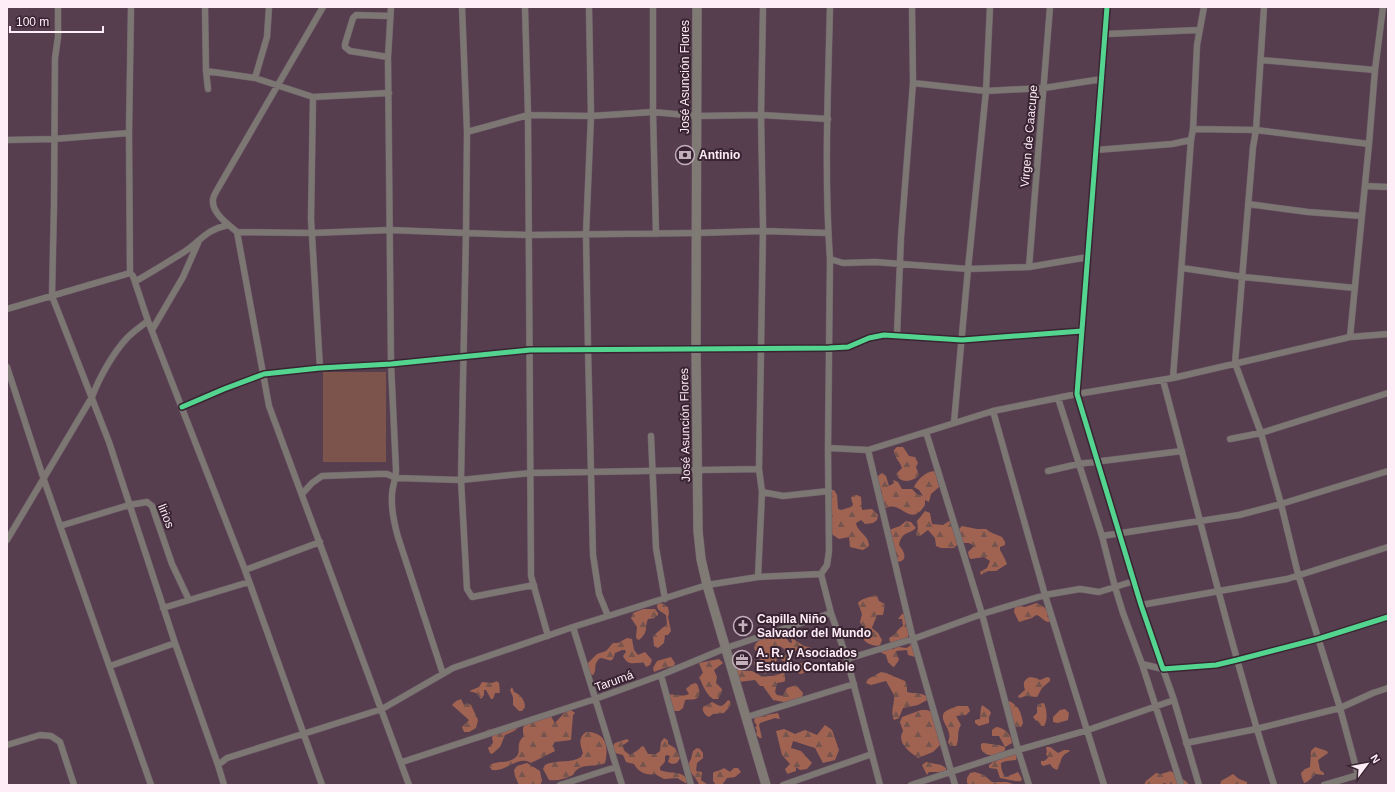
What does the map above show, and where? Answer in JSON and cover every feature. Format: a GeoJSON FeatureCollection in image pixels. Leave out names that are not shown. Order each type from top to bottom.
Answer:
{"type":"FeatureCollection","features":[{"type":"Feature","properties":{"kind":"street"},"geometry":{"type":"LineString","coordinates":[[58,7],[58,37],[55,58],[52,296],[92,397],[224,785]]}},
{"type":"Feature","properties":{"kind":"street"},"geometry":{"type":"LineString","coordinates":[[131,7],[129,132],[130,273],[136,281],[148,321],[245,570],[322,785]]}},
{"type":"Feature","properties":{"kind":"street"},"geometry":{"type":"LineString","coordinates":[[205,7],[206,71],[208,88]]}},
{"type":"Feature","properties":{"kind":"street"},"geometry":{"type":"LineString","coordinates":[[255,78],[267,37],[269,7]]}},
{"type":"Feature","properties":{"kind":"street"},"geometry":{"type":"LineString","coordinates":[[323,7],[216,190],[213,200],[214,209],[228,225],[238,232],[312,233],[390,230],[528,235],[656,234],[763,230],[828,233]]}},
{"type":"Feature","properties":{"kind":"street"},"geometry":{"type":"LineString","coordinates":[[391,7],[388,57],[388,93],[391,364],[396,478],[392,494],[394,523],[443,674]]}},
{"type":"Feature","properties":{"kind":"street"},"geometry":{"type":"LineString","coordinates":[[462,7],[467,132],[461,480],[467,589],[468,594],[472,597],[534,584]]}},
{"type":"Feature","properties":{"kind":"street"},"geometry":{"type":"LineString","coordinates":[[525,7],[528,115],[532,576],[548,636]]}},
{"type":"Feature","properties":{"kind":"street"},"geometry":{"type":"LineString","coordinates":[[589,7],[591,116],[586,234],[591,472],[594,555],[599,594],[608,616]]}},
{"type":"Feature","properties":{"kind":"street"},"geometry":{"type":"LineString","coordinates":[[653,7],[653,112],[656,234]]}},
{"type":"Feature","properties":{"kind":"street","name":"José Asunción Flores"},"geometry":{"type":"LineString","coordinates":[[697,7],[696,348],[698,531],[701,559],[707,585],[766,785]]}},
{"type":"Feature","properties":{"kind":"street"},"geometry":{"type":"LineString","coordinates":[[758,577],[762,492],[760,469],[763,230],[761,115],[763,7]]}},
{"type":"Feature","properties":{"kind":"street"},"geometry":{"type":"LineString","coordinates":[[830,7],[828,119],[828,233],[830,259],[828,448],[829,552],[827,565],[821,574],[831,613],[854,684],[880,785]]}},
{"type":"Feature","properties":{"kind":"street"},"geometry":{"type":"LineString","coordinates":[[897,335],[900,264],[913,84],[912,7]]}},
{"type":"Feature","properties":{"kind":"street"},"geometry":{"type":"LineString","coordinates":[[954,422],[986,91],[990,7]]}},
{"type":"Feature","properties":{"kind":"street","name":"Virgen de Caacupe"},"geometry":{"type":"LineString","coordinates":[[1029,267],[1050,7]]}},
{"type":"Feature","properties":{"kind":"street"},"geometry":{"type":"LineString","coordinates":[[1107,7],[1077,394],[1134,581],[1174,700],[1199,785]]}},
{"type":"Feature","properties":{"kind":"street"},"geometry":{"type":"LineString","coordinates":[[1173,378],[1190,140],[1193,130],[1197,45],[1204,7]]}},
{"type":"Feature","properties":{"kind":"street"},"geometry":{"type":"LineString","coordinates":[[1264,7],[1256,130],[1253,147],[1235,363],[1261,433],[1281,504],[1298,574],[1340,708],[1358,775],[1324,785]]}},
{"type":"Feature","properties":{"kind":"street"},"geometry":{"type":"LineString","coordinates":[[1350,337],[1375,70],[1383,7]]}},
{"type":"Feature","properties":{"kind":"street"},"geometry":{"type":"LineString","coordinates":[[388,57],[350,51],[345,47],[345,44],[356,15],[390,16]]}},
{"type":"Feature","properties":{"kind":"street"},"geometry":{"type":"LineString","coordinates":[[1106,34],[1199,30]]}},
{"type":"Feature","properties":{"kind":"street"},"geometry":{"type":"LineString","coordinates":[[1261,60],[1375,70]]}},
{"type":"Feature","properties":{"kind":"street"},"geometry":{"type":"LineString","coordinates":[[206,71],[255,78],[314,97],[388,93]]}},
{"type":"Feature","properties":{"kind":"street"},"geometry":{"type":"LineString","coordinates":[[913,84],[986,91],[1044,88],[1102,79]]}},
{"type":"Feature","properties":{"kind":"street"},"geometry":{"type":"LineString","coordinates":[[314,97],[311,219],[320,368]]}},
{"type":"Feature","properties":{"kind":"street"},"geometry":{"type":"LineString","coordinates":[[467,132],[528,115],[591,116],[653,112],[696,116],[761,115],[828,119]]}},
{"type":"Feature","properties":{"kind":"street"},"geometry":{"type":"LineString","coordinates":[[1193,130],[1256,130],[1369,144]]}},
{"type":"Feature","properties":{"kind":"street"},"geometry":{"type":"LineString","coordinates":[[7,140],[54,139],[129,132]]}},
{"type":"Feature","properties":{"kind":"street"},"geometry":{"type":"LineString","coordinates":[[1096,150],[1172,144],[1190,140]]}},
{"type":"Feature","properties":{"kind":"street"},"geometry":{"type":"LineString","coordinates":[[1365,186],[1388,187]]}},
{"type":"Feature","properties":{"kind":"street"},"geometry":{"type":"LineString","coordinates":[[1248,204],[1308,212],[1362,216]]}},
{"type":"Feature","properties":{"kind":"street"},"geometry":{"type":"LineString","coordinates":[[136,281],[184,252],[208,232],[218,227],[228,225]]}},
{"type":"Feature","properties":{"kind":"street"},"geometry":{"type":"LineString","coordinates":[[238,232],[269,406],[410,785]]}},
{"type":"Feature","properties":{"kind":"street"},"geometry":{"type":"LineString","coordinates":[[152,330],[183,277],[199,240]]}},
{"type":"Feature","properties":{"kind":"street"},"geometry":{"type":"LineString","coordinates":[[830,259],[843,263],[875,262],[968,269],[1029,267],[1088,257]]}},
{"type":"Feature","properties":{"kind":"street"},"geometry":{"type":"LineString","coordinates":[[1182,268],[1243,277],[1355,288]]}},
{"type":"Feature","properties":{"kind":"street"},"geometry":{"type":"LineString","coordinates":[[7,309],[130,273]]}},
{"type":"Feature","properties":{"kind":"street"},"geometry":{"type":"LineString","coordinates":[[7,539],[44,480],[92,397],[100,377],[121,345],[130,335],[148,321]]}},
{"type":"Feature","properties":{"kind":"street"},"geometry":{"type":"LineString","coordinates":[[182,407],[264,374],[320,368],[391,364],[530,350],[829,348],[848,347],[869,338],[884,334],[962,340],[1082,331]]}},
{"type":"Feature","properties":{"kind":"street"},"geometry":{"type":"LineString","coordinates":[[828,448],[868,450],[993,411],[1077,394],[1173,378],[1350,337],[1388,334]]}},
{"type":"Feature","properties":{"kind":"street"},"geometry":{"type":"LineString","coordinates":[[7,367],[44,480],[151,785]]}},
{"type":"Feature","properties":{"kind":"street"},"geometry":{"type":"LineString","coordinates":[[1162,380],[1256,729],[1274,785]]}},
{"type":"Feature","properties":{"kind":"street"},"geometry":{"type":"LineString","coordinates":[[1230,439],[1261,433],[1388,393]]}},
{"type":"Feature","properties":{"kind":"street"},"geometry":{"type":"LineString","coordinates":[[1058,398],[1102,536],[1123,614],[1142,664],[1181,785]]}},
{"type":"Feature","properties":{"kind":"street"},"geometry":{"type":"LineString","coordinates":[[993,411],[1046,595],[1104,785]]}},
{"type":"Feature","properties":{"kind":"street"},"geometry":{"type":"LineString","coordinates":[[926,432],[982,614],[1018,750],[1029,785]]}},
{"type":"Feature","properties":{"kind":"street"},"geometry":{"type":"LineString","coordinates":[[651,436],[656,548],[665,598]]}},
{"type":"Feature","properties":{"kind":"street"},"geometry":{"type":"LineString","coordinates":[[868,450],[913,638],[955,785]]}},
{"type":"Feature","properties":{"kind":"street"},"geometry":{"type":"LineString","coordinates":[[1048,471],[1078,464],[1182,451]]}},
{"type":"Feature","properties":{"kind":"street"},"geometry":{"type":"LineString","coordinates":[[302,494],[312,483],[322,476],[387,474],[396,478],[461,480],[531,473],[760,469]]}},
{"type":"Feature","properties":{"kind":"street"},"geometry":{"type":"LineString","coordinates":[[1102,536],[1239,515],[1281,504],[1388,471]]}},
{"type":"Feature","properties":{"kind":"street"},"geometry":{"type":"LineString","coordinates":[[762,492],[783,496],[828,491]]}},
{"type":"Feature","properties":{"kind":"street","name":"lirios"},"geometry":{"type":"LineString","coordinates":[[60,526],[129,505],[147,502],[152,506],[172,564],[190,600]]}},
{"type":"Feature","properties":{"kind":"street"},"geometry":{"type":"LineString","coordinates":[[245,570],[320,542]]}},
{"type":"Feature","properties":{"kind":"street"},"geometry":{"type":"LineString","coordinates":[[1142,605],[1287,579],[1298,574],[1388,547]]}},
{"type":"Feature","properties":{"kind":"street"},"geometry":{"type":"LineString","coordinates":[[218,765],[227,758],[237,754],[304,735],[382,709],[453,668],[573,627],[707,585],[758,577],[821,574]]}},
{"type":"Feature","properties":{"kind":"street"},"geometry":{"type":"LineString","coordinates":[[847,659],[982,614],[1046,595],[1080,589],[1099,592],[1134,581]]}},
{"type":"Feature","properties":{"kind":"street"},"geometry":{"type":"LineString","coordinates":[[163,608],[249,582]]}},
{"type":"Feature","properties":{"kind":"street","name":"Tarumá"},"geometry":{"type":"LineString","coordinates":[[402,762],[595,699],[661,675],[726,648],[831,613]]}},
{"type":"Feature","properties":{"kind":"street"},"geometry":{"type":"LineString","coordinates":[[1142,664],[1163,669],[1216,665],[1318,639],[1388,617]]}},
{"type":"Feature","properties":{"kind":"street"},"geometry":{"type":"LineString","coordinates":[[573,627],[622,785]]}},
{"type":"Feature","properties":{"kind":"street"},"geometry":{"type":"LineString","coordinates":[[110,666],[175,643]]}},
{"type":"Feature","properties":{"kind":"street"},"geometry":{"type":"LineString","coordinates":[[661,675],[691,785]]}},
{"type":"Feature","properties":{"kind":"street"},"geometry":{"type":"LineString","coordinates":[[747,717],[854,684]]}},
{"type":"Feature","properties":{"kind":"street"},"geometry":{"type":"LineString","coordinates":[[1186,743],[1256,729],[1340,708],[1388,688]]}},
{"type":"Feature","properties":{"kind":"street"},"geometry":{"type":"LineString","coordinates":[[911,785],[1018,750],[1088,730],[1174,700]]}},
{"type":"Feature","properties":{"kind":"street"},"geometry":{"type":"LineString","coordinates":[[7,745],[40,735],[51,736],[60,742],[74,785]]}},
{"type":"Feature","properties":{"kind":"street"},"geometry":{"type":"LineString","coordinates":[[783,785],[872,754]]}},
{"type":"Feature","properties":{"kind":"street"},"geometry":{"type":"LineString","coordinates":[[560,785],[616,767]]}},
{"type":"Feature","properties":{"kind":"green space"},"geometry":{"type":"Polygon","coordinates":[[[897,447],[903,447],[909,456],[915,457],[918,463],[916,467],[919,475],[913,479],[903,481],[896,474],[902,468],[894,453],[894,450],[897,447]]]}},
{"type":"Feature","properties":{"kind":"green space"},"geometry":{"type":"Polygon","coordinates":[[[934,471],[939,487],[931,494],[929,502],[925,500],[925,505],[920,512],[910,514],[897,508],[886,508],[879,506],[878,501],[882,492],[877,484],[877,479],[882,473],[886,476],[889,486],[894,483],[893,480],[898,482],[902,489],[912,489],[917,494],[923,496],[919,490],[914,487],[922,476],[934,471]]]}},
{"type":"Feature","properties":{"kind":"green space"},"geometry":{"type":"Polygon","coordinates":[[[831,490],[834,490],[837,495],[838,509],[841,510],[851,507],[853,505],[851,498],[852,496],[857,495],[861,497],[862,510],[872,509],[878,515],[877,520],[873,523],[865,524],[861,520],[856,523],[858,529],[865,536],[868,542],[869,546],[863,550],[850,547],[849,537],[839,539],[830,533],[830,515],[832,508],[830,500],[831,490]]]}},
{"type":"Feature","properties":{"kind":"green space"},"geometry":{"type":"Polygon","coordinates":[[[925,511],[930,513],[932,524],[943,525],[949,521],[952,523],[958,544],[954,548],[941,548],[936,546],[935,538],[928,530],[920,536],[917,536],[917,521],[925,511]]]}},
{"type":"Feature","properties":{"kind":"green space"},"geometry":{"type":"Polygon","coordinates":[[[906,521],[911,522],[916,528],[902,537],[899,545],[904,553],[904,558],[903,560],[897,562],[889,530],[900,526],[906,521]]]}},
{"type":"Feature","properties":{"kind":"green space"},"geometry":{"type":"Polygon","coordinates":[[[962,526],[986,529],[1002,537],[1005,545],[1000,547],[1000,550],[1007,564],[996,571],[988,571],[981,575],[980,572],[987,568],[990,561],[984,557],[971,559],[969,557],[968,552],[974,546],[969,543],[963,543],[960,539],[958,530],[962,526]]]}},
{"type":"Feature","properties":{"kind":"green space"},"geometry":{"type":"Polygon","coordinates":[[[875,595],[879,601],[885,604],[883,615],[877,615],[872,628],[878,633],[882,640],[880,645],[876,646],[869,644],[864,640],[866,635],[860,622],[862,614],[858,603],[875,595]]]}},
{"type":"Feature","properties":{"kind":"green space"},"geometry":{"type":"Polygon","coordinates":[[[659,603],[668,607],[668,617],[671,631],[668,635],[665,635],[664,643],[658,648],[654,646],[653,636],[667,624],[666,615],[658,609],[657,605],[659,603]]]}},
{"type":"Feature","properties":{"kind":"green space"},"geometry":{"type":"Polygon","coordinates":[[[1037,603],[1043,606],[1047,611],[1050,616],[1050,622],[1036,615],[1032,618],[1019,622],[1014,612],[1015,607],[1025,607],[1037,603]]]}},
{"type":"Feature","properties":{"kind":"green space"},"geometry":{"type":"Polygon","coordinates":[[[643,609],[655,609],[658,615],[654,618],[648,619],[644,635],[639,640],[636,637],[637,627],[631,618],[633,613],[643,609]]]}},
{"type":"Feature","properties":{"kind":"green space"},"geometry":{"type":"Polygon","coordinates":[[[902,614],[905,614],[910,632],[907,639],[893,643],[890,642],[889,638],[903,626],[902,619],[898,619],[902,614]]]}},
{"type":"Feature","properties":{"kind":"green space"},"geometry":{"type":"Polygon","coordinates":[[[794,628],[799,630],[793,639],[804,646],[811,648],[814,654],[809,658],[805,651],[798,649],[792,654],[791,659],[795,664],[808,662],[810,670],[801,674],[788,670],[787,663],[780,659],[780,656],[787,653],[780,646],[778,648],[778,658],[770,671],[765,674],[758,671],[754,665],[754,662],[761,659],[764,655],[756,651],[754,646],[757,642],[768,635],[776,634],[785,636],[789,642],[792,643],[791,633],[794,628]]]}},
{"type":"Feature","properties":{"kind":"green space"},"geometry":{"type":"Polygon","coordinates":[[[627,638],[632,639],[634,650],[638,655],[645,652],[652,660],[650,665],[646,667],[643,663],[627,662],[623,656],[626,652],[625,650],[622,650],[615,653],[613,659],[611,660],[600,658],[596,663],[593,675],[590,674],[587,664],[597,654],[606,651],[613,643],[618,643],[627,638]]]}},
{"type":"Feature","properties":{"kind":"green space"},"geometry":{"type":"Polygon","coordinates":[[[911,644],[917,655],[915,657],[908,655],[907,650],[896,651],[899,660],[894,667],[888,662],[886,655],[878,651],[886,646],[893,649],[898,647],[907,648],[911,644]]]}},
{"type":"Feature","properties":{"kind":"green space"},"geometry":{"type":"Polygon","coordinates":[[[671,657],[675,663],[674,666],[654,672],[653,668],[657,661],[671,657]]]}},
{"type":"Feature","properties":{"kind":"green space"},"geometry":{"type":"Polygon","coordinates":[[[719,659],[723,663],[714,670],[717,677],[716,683],[722,689],[718,699],[713,699],[706,692],[699,677],[703,673],[699,663],[719,659]]]}},
{"type":"Feature","properties":{"kind":"green space"},"geometry":{"type":"Polygon","coordinates":[[[737,669],[742,671],[752,671],[761,676],[773,676],[783,673],[785,674],[785,681],[777,683],[775,692],[777,695],[783,696],[787,688],[796,685],[803,693],[802,698],[784,702],[773,700],[763,686],[760,686],[755,680],[738,682],[734,673],[737,669]]]}},
{"type":"Feature","properties":{"kind":"green space"},"geometry":{"type":"Polygon","coordinates":[[[881,672],[905,681],[907,692],[924,695],[926,696],[927,700],[918,705],[903,708],[899,718],[894,720],[892,714],[894,695],[886,681],[871,685],[866,683],[868,679],[881,672]]]}},
{"type":"Feature","properties":{"kind":"green space"},"geometry":{"type":"Polygon","coordinates":[[[1030,677],[1040,680],[1047,677],[1050,678],[1050,681],[1042,688],[1037,697],[1026,696],[1019,698],[1018,696],[1025,690],[1025,681],[1030,677]]]}},
{"type":"Feature","properties":{"kind":"green space"},"geometry":{"type":"Polygon","coordinates":[[[497,681],[498,683],[499,682],[500,693],[495,693],[493,699],[491,699],[486,690],[484,690],[484,695],[481,699],[476,693],[469,691],[479,687],[482,682],[492,683],[497,681]]]}},
{"type":"Feature","properties":{"kind":"green space"},"geometry":{"type":"Polygon","coordinates":[[[695,683],[699,688],[699,696],[694,699],[685,700],[683,708],[679,711],[674,711],[668,695],[683,696],[689,694],[686,689],[695,683]]]}},
{"type":"Feature","properties":{"kind":"green space"},"geometry":{"type":"Polygon","coordinates":[[[512,687],[514,692],[520,696],[524,702],[525,707],[522,711],[519,711],[513,705],[513,697],[510,690],[512,687]]]}},
{"type":"Feature","properties":{"kind":"green space"},"geometry":{"type":"Polygon","coordinates":[[[461,699],[464,705],[467,703],[471,705],[478,720],[476,728],[469,732],[464,732],[462,727],[469,720],[452,705],[461,699]]]}},
{"type":"Feature","properties":{"kind":"green space"},"geometry":{"type":"Polygon","coordinates":[[[728,700],[730,701],[731,705],[724,713],[713,714],[709,717],[703,712],[703,707],[712,702],[722,706],[728,700]]]}},
{"type":"Feature","properties":{"kind":"green space"},"geometry":{"type":"Polygon","coordinates":[[[1009,701],[1017,707],[1020,713],[1023,723],[1021,727],[1013,727],[1006,702],[1009,701]]]}},
{"type":"Feature","properties":{"kind":"green space"},"geometry":{"type":"Polygon","coordinates":[[[1044,703],[1047,718],[1044,726],[1041,726],[1033,717],[1037,713],[1038,704],[1044,703]]]}},
{"type":"Feature","properties":{"kind":"green space"},"geometry":{"type":"Polygon","coordinates":[[[982,705],[991,713],[989,723],[979,726],[975,723],[975,720],[980,719],[982,705]]]}},
{"type":"Feature","properties":{"kind":"green space"},"geometry":{"type":"Polygon","coordinates":[[[957,706],[968,706],[970,711],[966,715],[956,716],[961,725],[958,741],[956,746],[950,746],[948,742],[949,734],[943,715],[949,709],[957,706]]]}},
{"type":"Feature","properties":{"kind":"green space"},"geometry":{"type":"Polygon","coordinates":[[[1065,709],[1069,713],[1068,720],[1058,723],[1053,722],[1053,717],[1060,710],[1065,709]]]}},
{"type":"Feature","properties":{"kind":"green space"},"geometry":{"type":"Polygon","coordinates":[[[571,710],[575,713],[573,715],[571,740],[555,742],[553,746],[555,751],[531,763],[521,761],[497,770],[492,770],[489,766],[495,763],[510,761],[518,755],[519,743],[523,737],[523,728],[526,722],[550,715],[555,723],[566,711],[571,710]]]}},
{"type":"Feature","properties":{"kind":"green space"},"geometry":{"type":"Polygon","coordinates":[[[921,710],[932,712],[941,744],[933,752],[918,758],[905,747],[901,739],[903,731],[900,722],[902,717],[921,710]]]}},
{"type":"Feature","properties":{"kind":"green space"},"geometry":{"type":"Polygon","coordinates":[[[778,713],[780,719],[775,718],[760,723],[759,725],[762,738],[756,735],[757,731],[755,727],[757,726],[754,721],[755,717],[778,713]]]}},
{"type":"Feature","properties":{"kind":"green space"},"geometry":{"type":"Polygon","coordinates":[[[517,722],[520,726],[514,731],[505,735],[500,747],[492,754],[490,753],[488,748],[493,743],[492,737],[497,733],[486,732],[487,730],[505,726],[517,722]]]}},
{"type":"Feature","properties":{"kind":"green space"},"geometry":{"type":"Polygon","coordinates":[[[825,725],[832,730],[839,750],[835,760],[823,763],[815,748],[793,741],[791,748],[801,751],[812,763],[807,769],[800,770],[796,767],[796,771],[787,774],[785,769],[790,764],[782,755],[776,731],[784,729],[795,734],[805,730],[817,735],[825,725]]]}},
{"type":"Feature","properties":{"kind":"green space"},"geometry":{"type":"Polygon","coordinates":[[[996,727],[1007,732],[1012,743],[1005,747],[999,736],[992,736],[992,730],[996,727]]]}},
{"type":"Feature","properties":{"kind":"green space"},"geometry":{"type":"Polygon","coordinates":[[[586,732],[598,734],[602,737],[607,751],[605,763],[579,768],[573,775],[564,779],[549,780],[543,769],[545,765],[581,757],[583,753],[581,739],[583,734],[586,732]]]}},
{"type":"Feature","properties":{"kind":"green space"},"geometry":{"type":"Polygon","coordinates":[[[664,738],[668,741],[668,744],[675,748],[680,758],[677,763],[672,764],[668,762],[670,756],[665,756],[665,762],[660,767],[660,770],[681,774],[689,783],[687,784],[677,778],[664,779],[655,774],[643,773],[634,764],[626,762],[623,755],[615,753],[612,747],[615,743],[627,739],[629,741],[623,745],[623,747],[630,755],[643,745],[648,754],[656,754],[660,751],[661,742],[664,738]]]}},
{"type":"Feature","properties":{"kind":"green space"},"geometry":{"type":"Polygon","coordinates":[[[981,744],[999,745],[1005,747],[1005,750],[1002,752],[990,755],[983,752],[981,749],[981,744]]]}},
{"type":"Feature","properties":{"kind":"green space"},"geometry":{"type":"Polygon","coordinates":[[[1046,747],[1050,747],[1058,753],[1064,750],[1070,751],[1062,757],[1057,770],[1050,764],[1043,766],[1041,764],[1041,761],[1048,758],[1046,754],[1046,747]]]}},
{"type":"Feature","properties":{"kind":"green space"},"geometry":{"type":"Polygon","coordinates":[[[1315,747],[1327,751],[1328,753],[1318,760],[1320,770],[1324,773],[1324,775],[1316,774],[1304,783],[1301,773],[1310,767],[1311,751],[1315,747]]]}},
{"type":"Feature","properties":{"kind":"green space"},"geometry":{"type":"Polygon","coordinates":[[[697,748],[703,753],[703,758],[697,763],[696,771],[702,772],[701,780],[708,785],[699,785],[688,765],[693,751],[697,748]]]}},
{"type":"Feature","properties":{"kind":"green space"},"geometry":{"type":"Polygon","coordinates":[[[1013,751],[1017,755],[1016,760],[1001,763],[1002,771],[1006,777],[1018,772],[1022,779],[1021,781],[1000,778],[997,769],[989,768],[989,765],[1001,759],[1004,754],[1013,751]]]}},
{"type":"Feature","properties":{"kind":"green space"},"geometry":{"type":"Polygon","coordinates":[[[926,762],[941,765],[946,768],[946,772],[929,772],[927,775],[922,765],[926,762]]]}},
{"type":"Feature","properties":{"kind":"green space"},"geometry":{"type":"Polygon","coordinates":[[[527,763],[540,771],[542,781],[540,785],[519,785],[514,770],[517,766],[527,763]]]}},
{"type":"Feature","properties":{"kind":"green space"},"geometry":{"type":"Polygon","coordinates":[[[724,768],[730,772],[734,768],[738,768],[741,772],[735,777],[727,778],[722,785],[716,785],[713,781],[713,773],[724,768]]]}},
{"type":"Feature","properties":{"kind":"green space"},"geometry":{"type":"Polygon","coordinates":[[[1171,771],[1186,781],[1189,785],[1167,785],[1165,783],[1159,785],[1144,785],[1146,781],[1156,773],[1161,774],[1171,771]]]}},
{"type":"Feature","properties":{"kind":"green space"},"geometry":{"type":"Polygon","coordinates":[[[975,772],[984,775],[992,782],[1007,782],[1016,785],[969,785],[967,783],[967,778],[970,773],[975,772]]]}},
{"type":"Feature","properties":{"kind":"green space"},"geometry":{"type":"Polygon","coordinates":[[[1233,774],[1239,779],[1247,782],[1247,785],[1220,785],[1221,781],[1233,774]]]}},
{"type":"Feature","properties":{"kind":"shaded area"},"geometry":{"type":"Polygon","coordinates":[[[323,372],[386,372],[386,462],[323,462],[323,372]]]}},
{"type":"Feature","properties":{"kind":"cycle path"},"geometry":{"type":"LineString","coordinates":[[1107,7],[1077,394],[1141,605],[1163,669],[1216,665],[1318,639],[1388,617]]}},
{"type":"Feature","properties":{"kind":"cycle path"},"geometry":{"type":"LineString","coordinates":[[182,407],[264,374],[320,368],[391,364],[530,350],[829,348],[848,347],[869,338],[884,335],[962,340],[1082,331]]}},
{"type":"Feature","properties":{"kind":"place","name":"Antinio"},"geometry":{"type":"Point","coordinates":[685,155]}},
{"type":"Feature","properties":{"kind":"place","name":"Capilla Niño Salvador del Mundo"},"geometry":{"type":"Point","coordinates":[743,626]}},
{"type":"Feature","properties":{"kind":"place","name":"A. R. y Asociados Estudio Contable"},"geometry":{"type":"Point","coordinates":[742,660]}}]}
